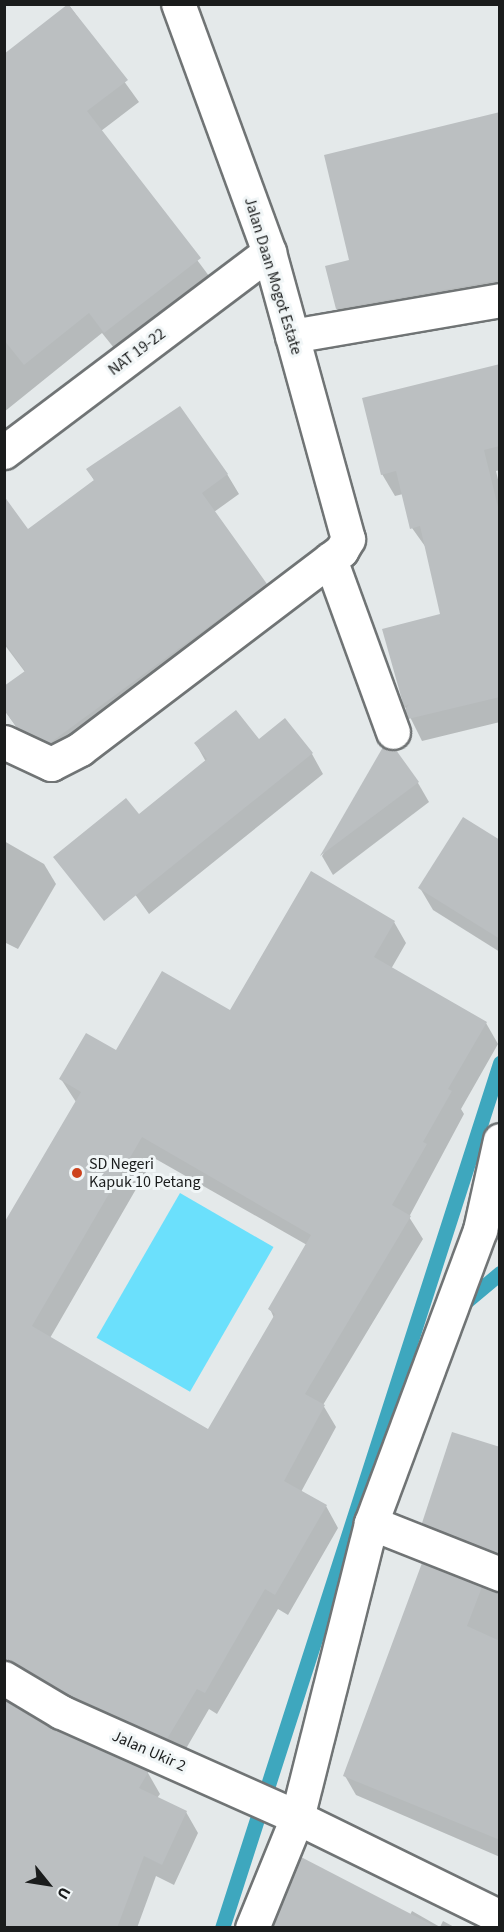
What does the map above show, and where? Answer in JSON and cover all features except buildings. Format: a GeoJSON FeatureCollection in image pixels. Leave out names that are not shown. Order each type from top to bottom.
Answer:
{"type":"FeatureCollection","features":[{"type":"Feature","properties":{"kind":"street","name":"Jalan Daan Mogot Estate"},"geometry":{"type":"LineString","coordinates":[[178,4],[269,252],[345,520],[348,539],[335,555]]}},
{"type":"Feature","properties":{"kind":"street","name":"NAT 19-22"},"geometry":{"type":"LineString","coordinates":[[4,452],[269,252]]}},
{"type":"Feature","properties":{"kind":"street"},"geometry":{"type":"LineString","coordinates":[[292,336],[500,300]]}},
{"type":"Feature","properties":{"kind":"street"},"geometry":{"type":"LineString","coordinates":[[4,742],[51,764],[80,749],[335,555],[393,732]]}},
{"type":"Feature","properties":{"kind":"street"},"geometry":{"type":"LineString","coordinates":[[252,1928],[291,1815],[370,1523],[480,1230],[500,1140]]}},
{"type":"Feature","properties":{"kind":"street"},"geometry":{"type":"LineString","coordinates":[[370,1523],[500,1574]]}},
{"type":"Feature","properties":{"kind":"street","name":"Jalan Ukir 2"},"geometry":{"type":"LineString","coordinates":[[4,1678],[61,1712],[242,1792],[500,1917]]}},
{"type":"Feature","properties":{"kind":"shaded area"},"geometry":{"type":"Polygon","coordinates":[[[180,1193],[274,1247],[190,1392],[96,1338],[180,1193]]]}},
{"type":"Feature","properties":{"kind":"waterway"},"geometry":{"type":"LineString","coordinates":[[222,1928],[500,1063]]}},
{"type":"Feature","properties":{"kind":"waterway"},"geometry":{"type":"LineString","coordinates":[[458,1308],[500,1273]]}},
{"type":"Feature","properties":{"kind":"place","name":"SD Negeri Kapuk 10 Petang"},"geometry":{"type":"Point","coordinates":[77,1173]}}]}
